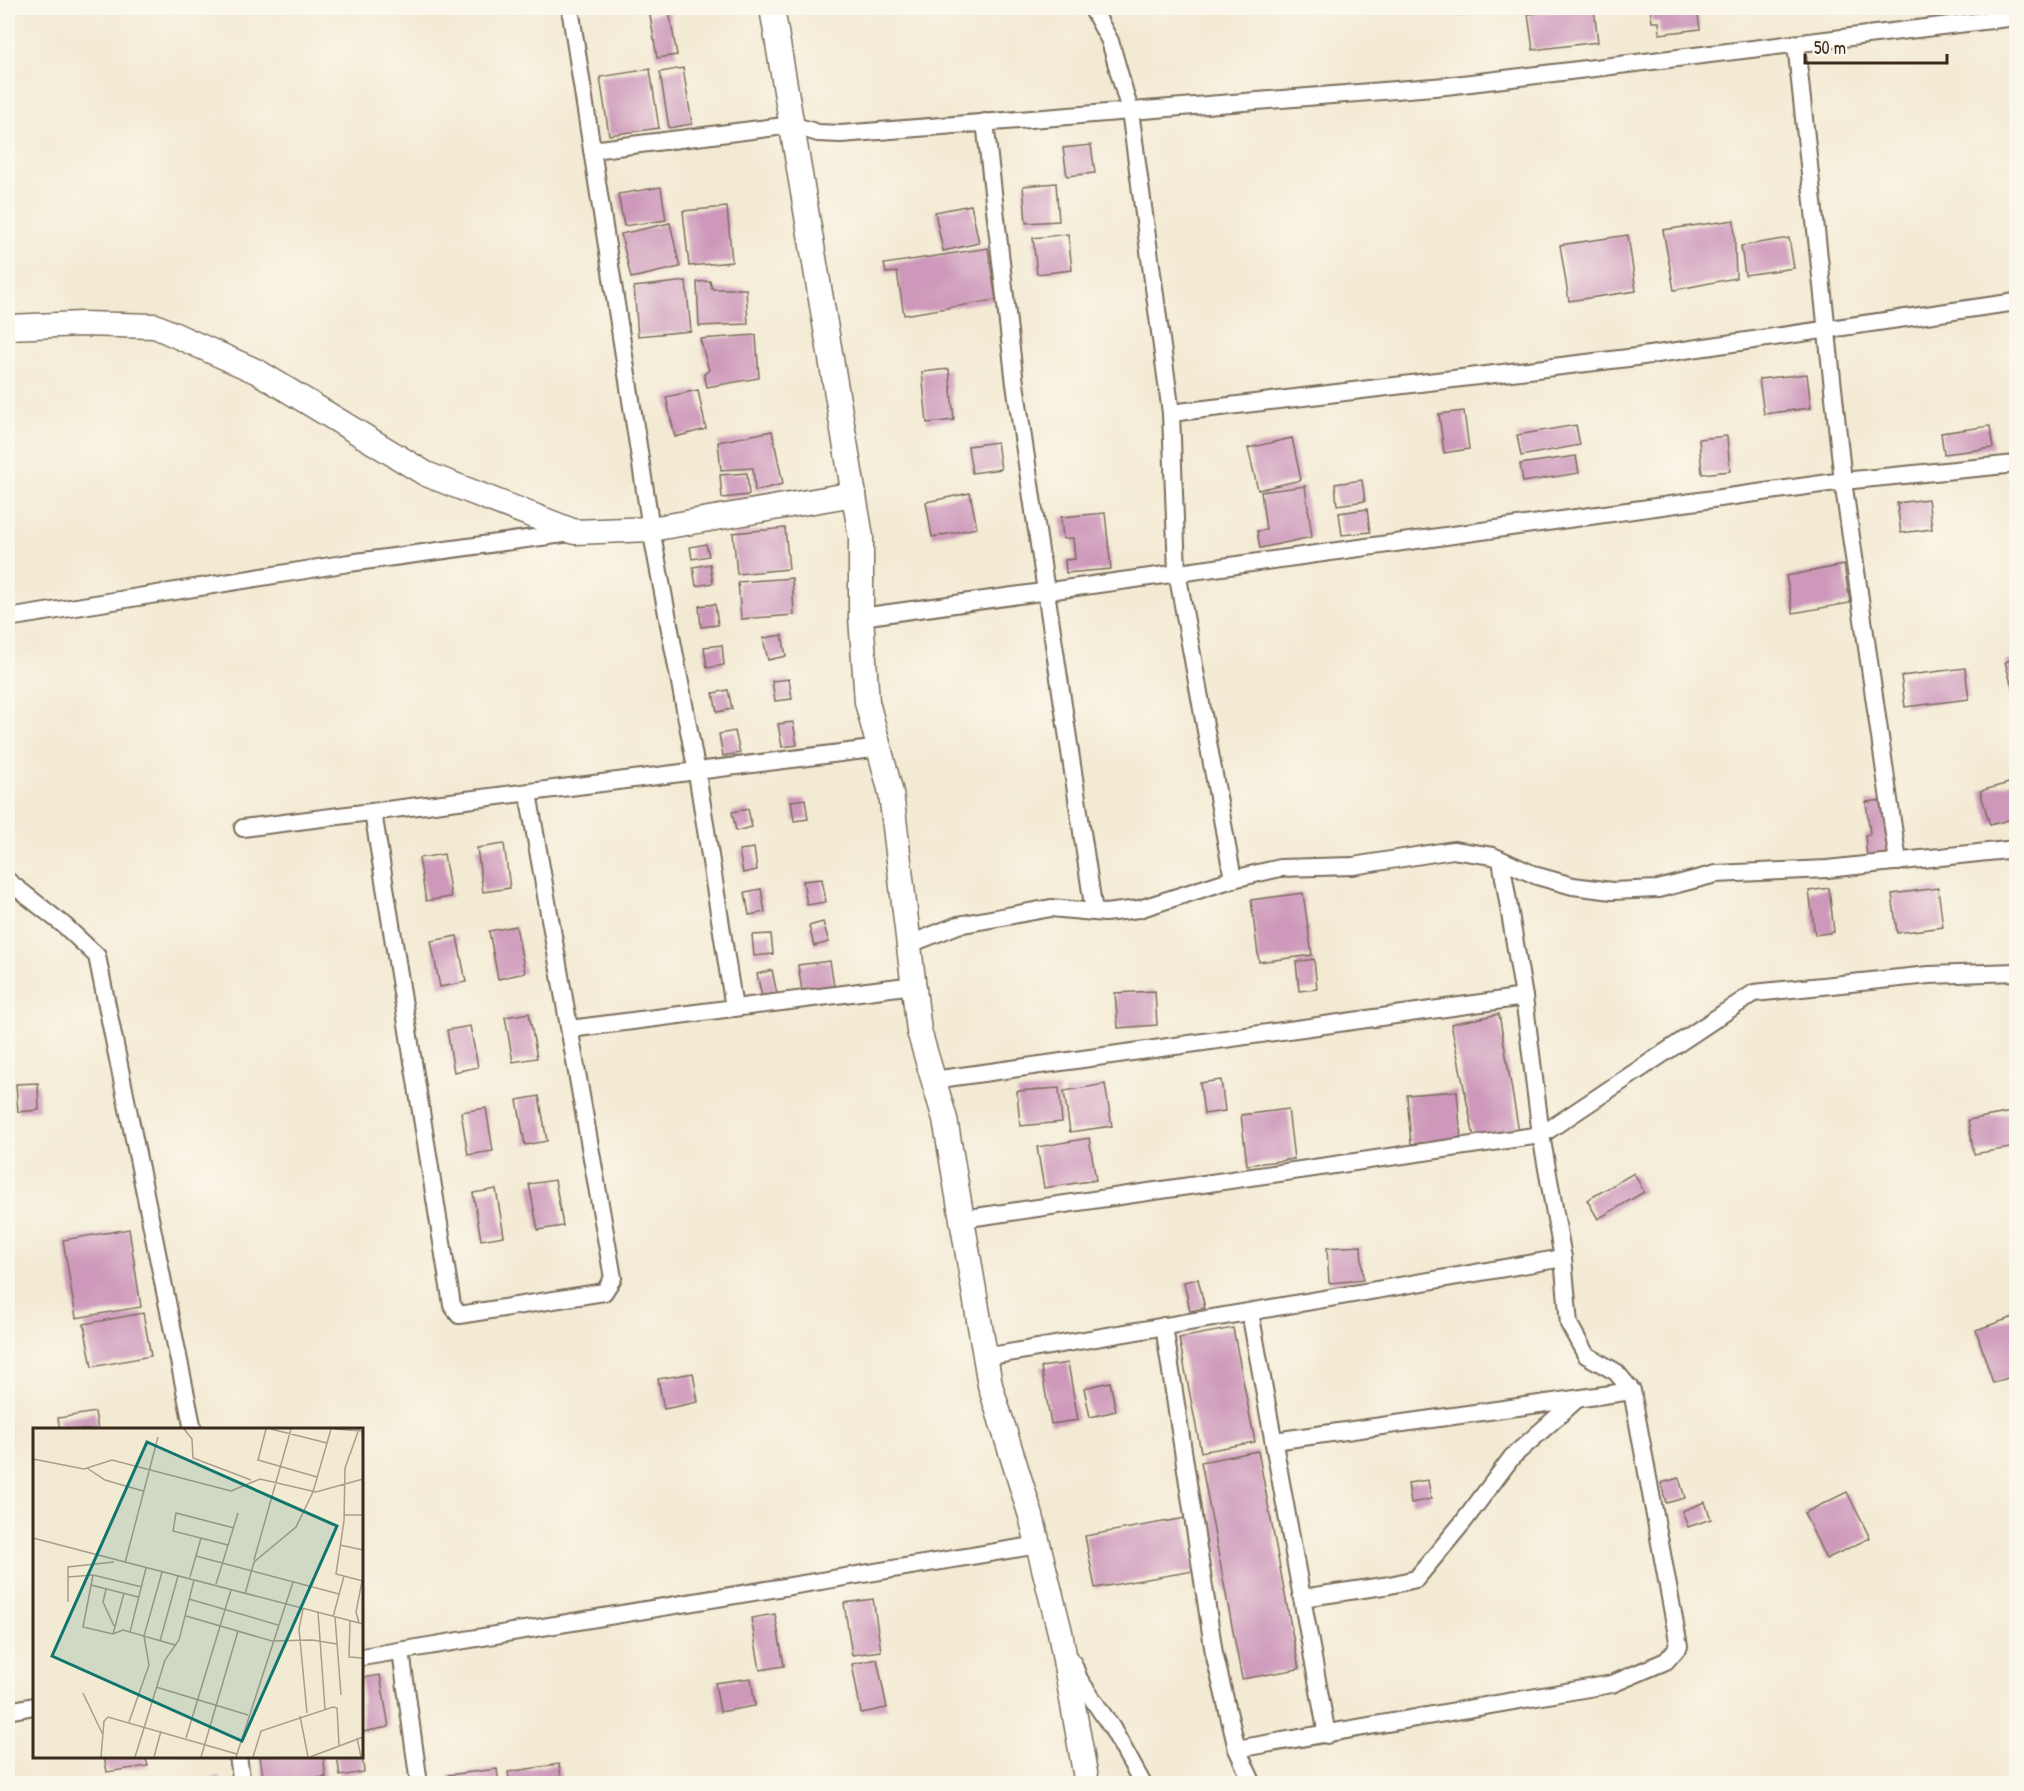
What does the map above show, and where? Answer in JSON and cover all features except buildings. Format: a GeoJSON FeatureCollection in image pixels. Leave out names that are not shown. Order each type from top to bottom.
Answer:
{"type":"FeatureCollection","features":[{"type":"Feature","properties":{"kind":"main road"},"geometry":{"type":"LineString","coordinates":[[772,8],[861,537],[861,617],[867,702],[891,793],[919,1031],[945,1119],[990,1385],[1038,1545],[1060,1632],[1087,1784]]}},
{"type":"Feature","properties":{"kind":"main road"},"geometry":{"type":"LineString","coordinates":[[8,327],[82,324],[155,326],[258,372],[426,474],[575,532],[651,529],[854,494]]}},
{"type":"Feature","properties":{"kind":"street"},"geometry":{"type":"LineString","coordinates":[[570,8],[651,529],[697,773],[734,1008]]}},
{"type":"Feature","properties":{"kind":"street"},"geometry":{"type":"LineString","coordinates":[[1092,8],[1110,41],[1130,111],[1171,413],[1177,572],[1233,879]]}},
{"type":"Feature","properties":{"kind":"street"},"geometry":{"type":"LineString","coordinates":[[592,150],[792,125],[818,133],[841,134],[1446,86],[2016,17]]}},
{"type":"Feature","properties":{"kind":"street"},"geometry":{"type":"LineString","coordinates":[[1796,44],[1843,481],[1898,862]]}},
{"type":"Feature","properties":{"kind":"street"},"geometry":{"type":"LineString","coordinates":[[985,122],[1015,384],[1094,912]]}},
{"type":"Feature","properties":{"kind":"street"},"geometry":{"type":"LineString","coordinates":[[1171,413],[1636,357],[2016,302]]}},
{"type":"Feature","properties":{"kind":"street"},"geometry":{"type":"LineString","coordinates":[[861,617],[1843,481],[2016,464]]}},
{"type":"Feature","properties":{"kind":"street"},"geometry":{"type":"LineString","coordinates":[[8,618],[349,563],[575,532]]}},
{"type":"Feature","properties":{"kind":"street"},"geometry":{"type":"LineString","coordinates":[[243,828],[697,773],[880,748]]}},
{"type":"Feature","properties":{"kind":"street"},"geometry":{"type":"LineString","coordinates":[[374,812],[452,1305],[459,1315],[604,1292],[613,1278],[528,793]]}},
{"type":"Feature","properties":{"kind":"street"},"geometry":{"type":"LineString","coordinates":[[910,944],[958,925],[1051,908],[1094,912],[1139,909],[1233,879],[1280,868],[1353,866],[1453,850],[1501,860],[1537,876],[1573,886],[1612,891],[1658,889],[1716,874],[1827,869],[2016,849]]}},
{"type":"Feature","properties":{"kind":"street"},"geometry":{"type":"LineString","coordinates":[[1237,1749],[1612,1684],[1666,1661],[1679,1646],[1632,1391],[1616,1372],[1586,1355],[1569,1324],[1563,1258],[1541,1135],[1524,997],[1501,860]]}},
{"type":"Feature","properties":{"kind":"street"},"geometry":{"type":"LineString","coordinates":[[8,881],[65,926],[97,956],[193,1428]]}},
{"type":"Feature","properties":{"kind":"street"},"geometry":{"type":"LineString","coordinates":[[962,1219],[1541,1135],[1754,993],[1929,975],[2016,972]]}},
{"type":"Feature","properties":{"kind":"street"},"geometry":{"type":"LineString","coordinates":[[570,1029],[914,985]]}},
{"type":"Feature","properties":{"kind":"street"},"geometry":{"type":"LineString","coordinates":[[933,1080],[1524,997]]}},
{"type":"Feature","properties":{"kind":"street"},"geometry":{"type":"LineString","coordinates":[[986,1358],[1563,1258]]}},
{"type":"Feature","properties":{"kind":"street"},"geometry":{"type":"LineString","coordinates":[[1250,1312],[1327,1735]]}},
{"type":"Feature","properties":{"kind":"street"},"geometry":{"type":"LineString","coordinates":[[1164,1326],[1214,1653],[1237,1749],[1253,1784]]}},
{"type":"Feature","properties":{"kind":"street"},"geometry":{"type":"LineString","coordinates":[[1274,1441],[1632,1391]]}},
{"type":"Feature","properties":{"kind":"street"},"geometry":{"type":"LineString","coordinates":[[1302,1598],[1416,1579],[1464,1521],[1512,1457],[1576,1400]]}},
{"type":"Feature","properties":{"kind":"street"},"geometry":{"type":"LineString","coordinates":[[363,1657],[1038,1545]]}},
{"type":"Feature","properties":{"kind":"street"},"geometry":{"type":"LineString","coordinates":[[1060,1632],[1079,1679],[1112,1728],[1143,1784]]}},
{"type":"Feature","properties":{"kind":"street"},"geometry":{"type":"LineString","coordinates":[[401,1651],[419,1784]]}},
{"type":"Feature","properties":{"kind":"street"},"geometry":{"type":"LineString","coordinates":[[8,1711],[33,1706]]}},
{"type":"Feature","properties":{"kind":"street"},"geometry":{"type":"LineString","coordinates":[[238,1758],[242,1784]]}}]}
